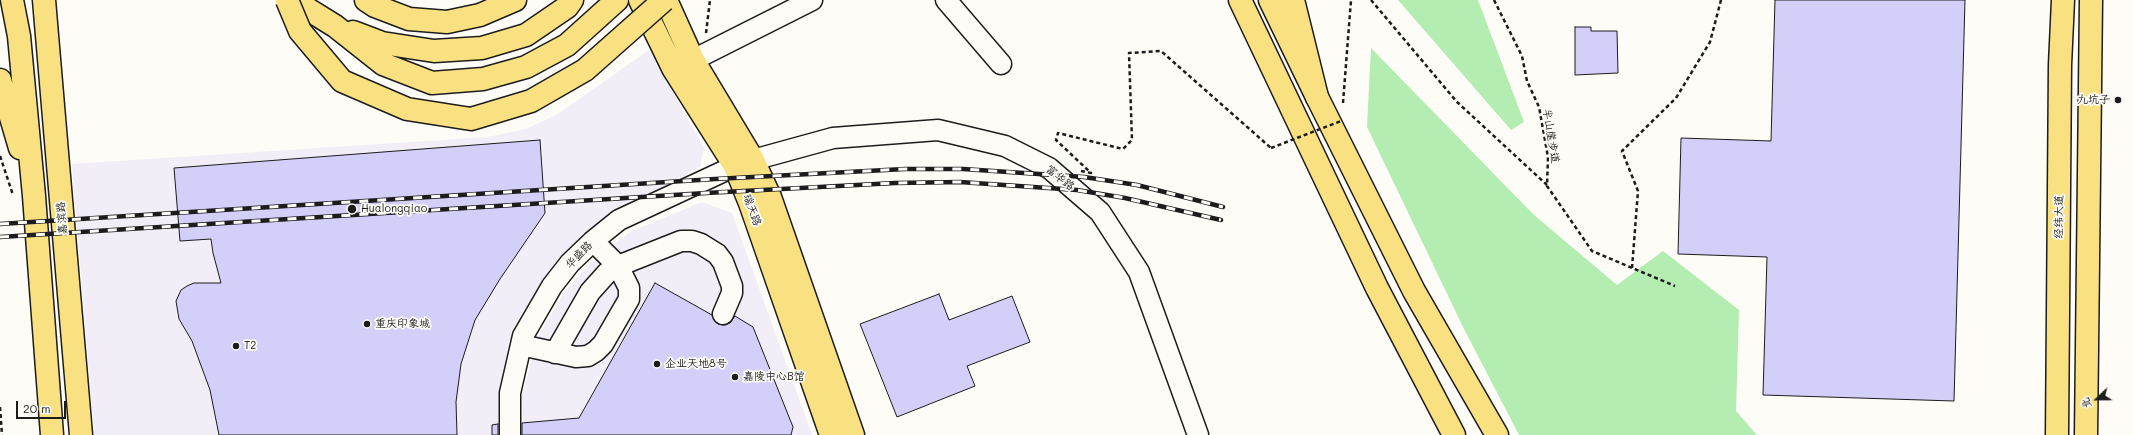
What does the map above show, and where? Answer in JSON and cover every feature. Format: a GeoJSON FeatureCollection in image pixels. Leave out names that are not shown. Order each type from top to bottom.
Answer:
{"type":"FeatureCollection","features":[{"type":"Feature","properties":{"kind":"main road"},"geometry":{"type":"LineString","coordinates":[[12,0],[19,36],[34,196],[52,435]]}},
{"type":"Feature","properties":{"kind":"main road","name":"嘉滨路"},"geometry":{"type":"LineString","coordinates":[[44,0],[81,435]]}},
{"type":"Feature","properties":{"kind":"main road"},"geometry":{"type":"LineString","coordinates":[[287,0],[300,31],[342,81],[407,109],[471,119],[531,101],[585,70],[665,0]]}},
{"type":"Feature","properties":{"kind":"main road"},"geometry":{"type":"LineString","coordinates":[[293,0],[335,26],[383,64],[432,83],[483,79],[526,66],[567,45],[617,0]]}},
{"type":"Feature","properties":{"kind":"main road"},"geometry":{"type":"LineString","coordinates":[[366,0],[375,6],[409,19],[447,22],[480,14],[515,0]]}},
{"type":"Feature","properties":{"kind":"main road"},"geometry":{"type":"LineString","coordinates":[[335,26],[382,43],[434,51],[482,48],[526,35],[567,7],[572,0]]}},
{"type":"Feature","properties":{"kind":"main road","name":"瑞天路"},"geometry":{"type":"LineString","coordinates":[[640,0],[673,68],[770,197],[854,435]]}},
{"type":"Feature","properties":{"kind":"main road","name":"瑞天路"},"geometry":{"type":"LineString","coordinates":[[665,0],[698,57],[744,163],[750,203],[831,435]]}},
{"type":"Feature","properties":{"kind":"main road"},"geometry":{"type":"LineString","coordinates":[[1240,0],[1377,288],[1454,435]]}},
{"type":"Feature","properties":{"kind":"main road"},"geometry":{"type":"LineString","coordinates":[[1270,0],[1414,291],[1497,435]]}},
{"type":"Feature","properties":{"kind":"main road"},"geometry":{"type":"LineString","coordinates":[[1293,0],[1317,97]]}},
{"type":"Feature","properties":{"kind":"main road","name":"经纬大道"},"geometry":{"type":"LineString","coordinates":[[2057,435],[2060,65],[2063,0]]}},
{"type":"Feature","properties":{"kind":"main road"},"geometry":{"type":"LineString","coordinates":[[2086,435],[2091,0]]}},
{"type":"Feature","properties":{"kind":"main road"},"geometry":{"type":"LineString","coordinates":[[0,80],[34,196]]}},
{"type":"Feature","properties":{"kind":"street"},"geometry":{"type":"LineString","coordinates":[[698,57],[812,0]]}},
{"type":"Feature","properties":{"kind":"street"},"geometry":{"type":"LineString","coordinates":[[946,0],[1001,64]]}},
{"type":"Feature","properties":{"kind":"street","name":"富华路"},"geometry":{"type":"LineString","coordinates":[[744,163],[833,138],[938,130],[1005,146],[1049,168],[1100,212],[1139,272],[1198,435]]}},
{"type":"Feature","properties":{"kind":"street","name":"华盛路"},"geometry":{"type":"LineString","coordinates":[[510,435],[510,393],[523,336],[552,286],[570,263],[593,241],[619,220],[744,163]]}},
{"type":"Feature","properties":{"kind":"street"},"geometry":{"type":"LineString","coordinates":[[521,345],[576,357],[588,356],[604,344],[629,298],[629,288],[618,266],[593,241]]}},
{"type":"Feature","properties":{"kind":"street"},"geometry":{"type":"LineString","coordinates":[[555,353],[590,292],[607,273],[618,266],[681,241],[692,241],[701,244],[717,254],[732,286],[732,293],[724,314]]}},
{"type":"Feature","properties":{"kind":"path"},"geometry":{"type":"LineString","coordinates":[[698,57],[710,0]]}},
{"type":"Feature","properties":{"kind":"path"},"geometry":{"type":"LineString","coordinates":[[1342,106],[1351,0]]}},
{"type":"Feature","properties":{"kind":"path"},"geometry":{"type":"LineString","coordinates":[[1371,0],[1457,102],[1547,186],[1592,251],[1632,268],[1666,280],[1675,286]]}},
{"type":"Feature","properties":{"kind":"path","name":"半山崖步道"},"geometry":{"type":"LineString","coordinates":[[1494,0],[1522,56],[1527,81],[1539,107],[1548,157],[1547,186]]}},
{"type":"Feature","properties":{"kind":"path"},"geometry":{"type":"LineString","coordinates":[[1632,268],[1638,191],[1622,151],[1676,98],[1710,42],[1721,0]]}},
{"type":"Feature","properties":{"kind":"path"},"geometry":{"type":"LineString","coordinates":[[1049,168],[1060,167],[1092,172],[1056,140],[1058,133],[1123,149],[1132,140],[1129,53],[1161,51],[1271,148],[1341,121],[1342,114]]}},
{"type":"Feature","properties":{"kind":"path"},"geometry":{"type":"LineString","coordinates":[[0,407],[2,435]]}},
{"type":"Feature","properties":{"kind":"shaded area"},"geometry":{"type":"Polygon","coordinates":[[[649,50],[704,148],[700,167],[617,212],[574,243],[543,281],[512,330],[498,393],[498,435],[94,435],[72,164],[488,137],[526,129],[558,114],[649,50]]]}},
{"type":"Feature","properties":{"kind":"shaded area","name":"嘉陵中心B馆"},"geometry":{"type":"Polygon","coordinates":[[[702,202],[732,213],[812,435],[523,435],[522,396],[537,338],[565,291],[591,262],[630,232],[702,202]]]}},
{"type":"Feature","properties":{"kind":"green space"},"geometry":{"type":"Polygon","coordinates":[[[1398,0],[1478,0],[1524,122],[1511,130],[1398,0]]]}},
{"type":"Feature","properties":{"kind":"green space"},"geometry":{"type":"Polygon","coordinates":[[[1371,48],[1534,215],[1617,285],[1663,251],[1739,310],[1736,411],[1757,435],[1519,435],[1464,329],[1367,127],[1371,48]]]}},
{"type":"Feature","properties":{"kind":"building"},"geometry":{"type":"Polygon","coordinates":[[[1775,0],[1965,0],[1954,401],[1763,395],[1767,257],[1678,254],[1681,138],[1771,141],[1775,0]]]}},
{"type":"Feature","properties":{"kind":"building"},"geometry":{"type":"Polygon","coordinates":[[[1575,27],[1591,27],[1591,31],[1617,31],[1618,73],[1575,75],[1575,27]]]}},
{"type":"Feature","properties":{"kind":"building"},"geometry":{"type":"Polygon","coordinates":[[[540,140],[545,213],[500,279],[475,320],[461,364],[456,402],[457,435],[219,435],[210,390],[192,341],[179,319],[176,301],[181,290],[194,283],[221,283],[211,239],[180,241],[174,168],[540,140]]]}},
{"type":"Feature","properties":{"kind":"building"},"geometry":{"type":"Polygon","coordinates":[[[655,283],[712,315],[718,324],[724,325],[730,323],[735,316],[753,327],[793,427],[791,435],[522,435],[522,423],[579,418],[655,283]]]}},
{"type":"Feature","properties":{"kind":"building"},"geometry":{"type":"Polygon","coordinates":[[[939,294],[949,320],[1012,296],[1030,342],[967,366],[975,386],[897,417],[860,324],[939,294]]]}},
{"type":"Feature","properties":{"kind":"building"},"geometry":{"type":"Polygon","coordinates":[[[498,424],[498,435],[492,435],[492,425],[498,424]]]}},
{"type":"Feature","properties":{"kind":"railway"},"geometry":{"type":"LineString","coordinates":[[0,224],[715,179],[905,169],[963,169],[1084,177],[1137,185],[1223,207]]}},
{"type":"Feature","properties":{"kind":"railway"},"geometry":{"type":"LineString","coordinates":[[0,237],[706,193],[895,183],[960,182],[1077,190],[1125,198],[1221,220]]}},
{"type":"Feature","properties":{"kind":"place","name":"九坑子"},"geometry":{"type":"Point","coordinates":[2118,100]}},
{"type":"Feature","properties":{"kind":"place","name":"Hualongqiao"},"geometry":{"type":"Point","coordinates":[352,209]}},
{"type":"Feature","properties":{"kind":"place","name":"重庆印象城"},"geometry":{"type":"Point","coordinates":[367,324]}},
{"type":"Feature","properties":{"kind":"place","name":"T2"},"geometry":{"type":"Point","coordinates":[236,346]}},
{"type":"Feature","properties":{"kind":"place","name":"企业天地8号"},"geometry":{"type":"Point","coordinates":[657,364]}},
{"type":"Feature","properties":{"kind":"place","name":"嘉陵中心B馆"},"geometry":{"type":"Point","coordinates":[735,377]}}]}
